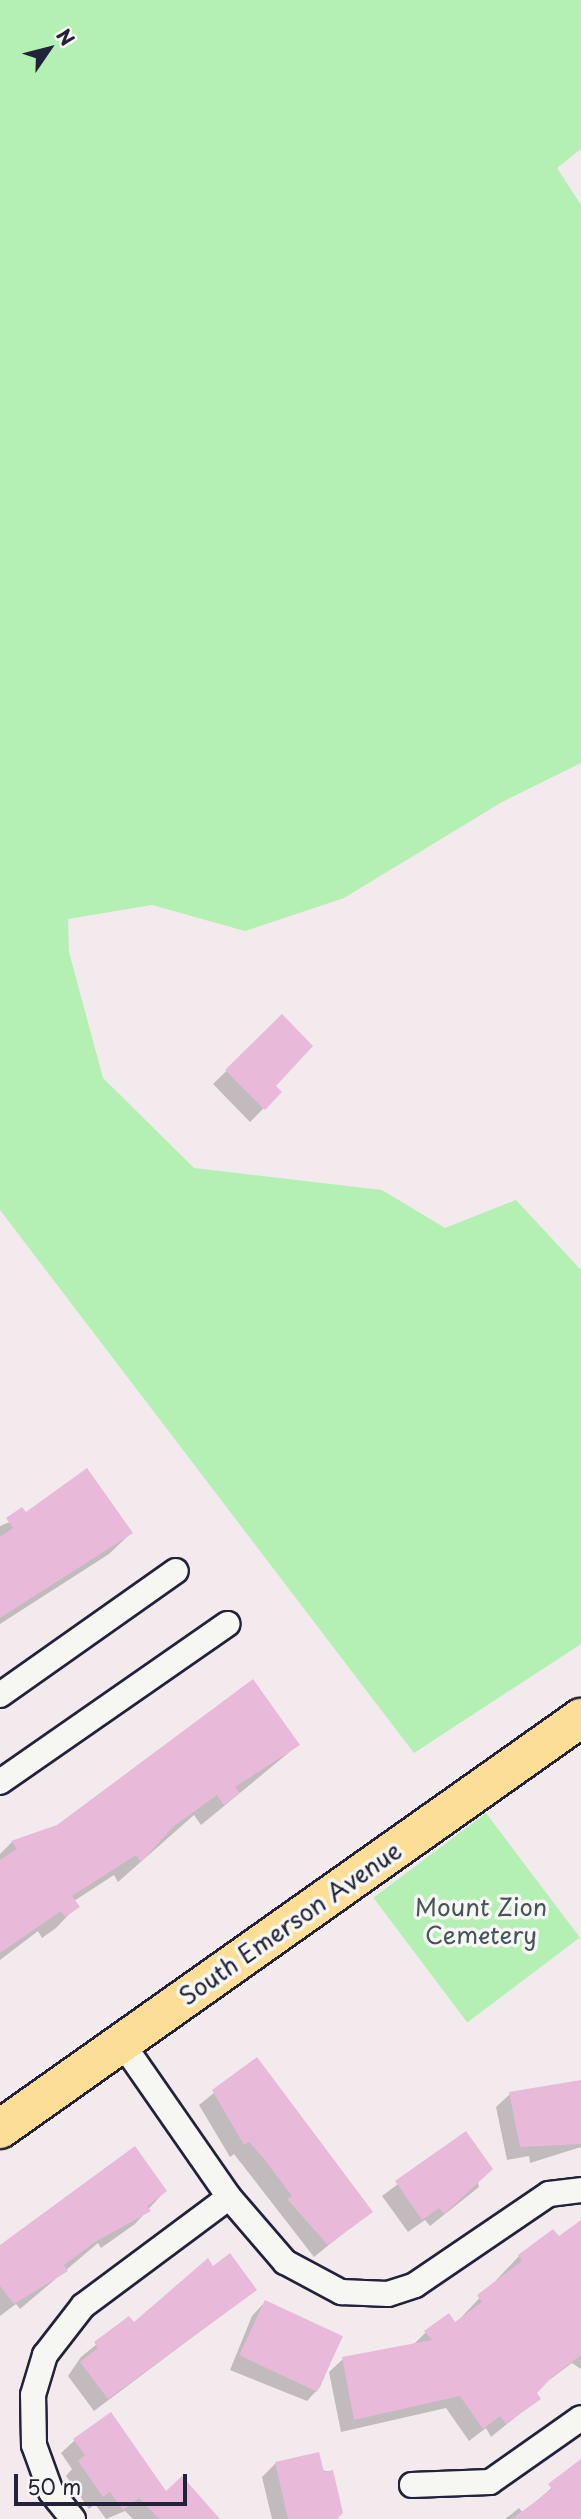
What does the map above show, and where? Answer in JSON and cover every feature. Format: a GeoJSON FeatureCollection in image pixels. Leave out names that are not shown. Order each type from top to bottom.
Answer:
{"type":"FeatureCollection","features":[{"type":"Feature","properties":{"kind":"main road","name":"South Emerson Avenue"},"geometry":{"type":"LineString","coordinates":[[0,2130],[581,1718]]}},
{"type":"Feature","properties":{"kind":"street"},"geometry":{"type":"LineString","coordinates":[[0,1695],[176,1571]]}},
{"type":"Feature","properties":{"kind":"street"},"geometry":{"type":"LineString","coordinates":[[0,1782],[227,1625]]}},
{"type":"Feature","properties":{"kind":"street"},"geometry":{"type":"LineString","coordinates":[[122,2043],[229,2197],[285,2262],[314,2281],[359,2295],[415,2285],[549,2194],[581,2190]]}},
{"type":"Feature","properties":{"kind":"street"},"geometry":{"type":"LineString","coordinates":[[73,2519],[51,2493],[34,2445],[33,2395],[46,2355],[83,2306],[229,2197]]}},
{"type":"Feature","properties":{"kind":"street"},"geometry":{"type":"LineString","coordinates":[[412,2485],[490,2482],[581,2418]]}},
{"type":"Feature","properties":{"kind":"green space"},"geometry":{"type":"Polygon","coordinates":[[[0,0],[581,0],[581,149],[557,168],[581,205],[581,763],[502,802],[344,898],[245,931],[152,905],[68,919],[69,952],[103,1078],[194,1168],[382,1190],[445,1228],[516,1200],[581,1270],[581,1644],[414,1753],[0,1210],[0,0]]]}},
{"type":"Feature","properties":{"kind":"green space","name":"Mount Zion Cemetery"},"geometry":{"type":"Polygon","coordinates":[[[486,1813],[580,1938],[467,2022],[373,1898],[486,1813]]]}},
{"type":"Feature","properties":{"kind":"building"},"geometry":{"type":"Polygon","coordinates":[[[282,1014],[313,1046],[276,1086],[282,1092],[265,1110],[225,1070],[282,1014]]]}},
{"type":"Feature","properties":{"kind":"building"},"geometry":{"type":"Polygon","coordinates":[[[87,1468],[133,1533],[0,1618],[0,1537],[13,1528],[6,1518],[22,1507],[26,1512],[87,1468]]]}},
{"type":"Feature","properties":{"kind":"building"},"geometry":{"type":"Polygon","coordinates":[[[253,1679],[300,1745],[235,1787],[240,1793],[224,1805],[217,1795],[174,1826],[141,1862],[136,1855],[72,1896],[80,1907],[65,1917],[61,1911],[0,1953],[0,1860],[17,1849],[11,1841],[57,1825],[253,1679]]]}},
{"type":"Feature","properties":{"kind":"building"},"geometry":{"type":"Polygon","coordinates":[[[257,2057],[373,2212],[328,2245],[287,2199],[292,2196],[264,2159],[249,2142],[244,2145],[212,2090],[257,2057]]]}},
{"type":"Feature","properties":{"kind":"building"},"geometry":{"type":"Polygon","coordinates":[[[581,2080],[581,2144],[520,2147],[509,2092],[581,2080]]]}},
{"type":"Feature","properties":{"kind":"building"},"geometry":{"type":"Polygon","coordinates":[[[466,2131],[493,2169],[444,2214],[439,2208],[422,2220],[395,2181],[466,2131]]]}},
{"type":"Feature","properties":{"kind":"building"},"geometry":{"type":"Polygon","coordinates":[[[135,2146],[167,2191],[147,2206],[151,2211],[95,2242],[64,2265],[68,2271],[14,2304],[0,2286],[0,2245],[135,2146]]]}},
{"type":"Feature","properties":{"kind":"building"},"geometry":{"type":"Polygon","coordinates":[[[581,2220],[581,2355],[553,2376],[537,2393],[541,2399],[506,2424],[500,2416],[483,2429],[460,2396],[354,2420],[342,2357],[432,2340],[424,2331],[449,2313],[455,2322],[482,2302],[477,2295],[522,2261],[518,2255],[553,2229],[559,2236],[581,2220]]]}},
{"type":"Feature","properties":{"kind":"building"},"geometry":{"type":"Polygon","coordinates":[[[230,2253],[257,2290],[108,2399],[80,2362],[98,2348],[94,2342],[129,2316],[134,2322],[208,2258],[213,2266],[230,2253]]]}},
{"type":"Feature","properties":{"kind":"building"},"geometry":{"type":"Polygon","coordinates":[[[265,2300],[343,2336],[317,2392],[239,2355],[265,2300]]]}},
{"type":"Feature","properties":{"kind":"building"},"geometry":{"type":"Polygon","coordinates":[[[111,2412],[166,2491],[182,2476],[220,2519],[159,2519],[139,2498],[123,2510],[110,2492],[103,2497],[78,2461],[85,2455],[73,2439],[111,2412]]]}},
{"type":"Feature","properties":{"kind":"building"},"geometry":{"type":"Polygon","coordinates":[[[319,2452],[324,2472],[333,2470],[343,2513],[337,2519],[288,2519],[275,2462],[319,2452]]]}},
{"type":"Feature","properties":{"kind":"building"},"geometry":{"type":"Polygon","coordinates":[[[581,2459],[581,2519],[512,2519],[552,2489],[548,2484],[581,2459]]]}}]}
